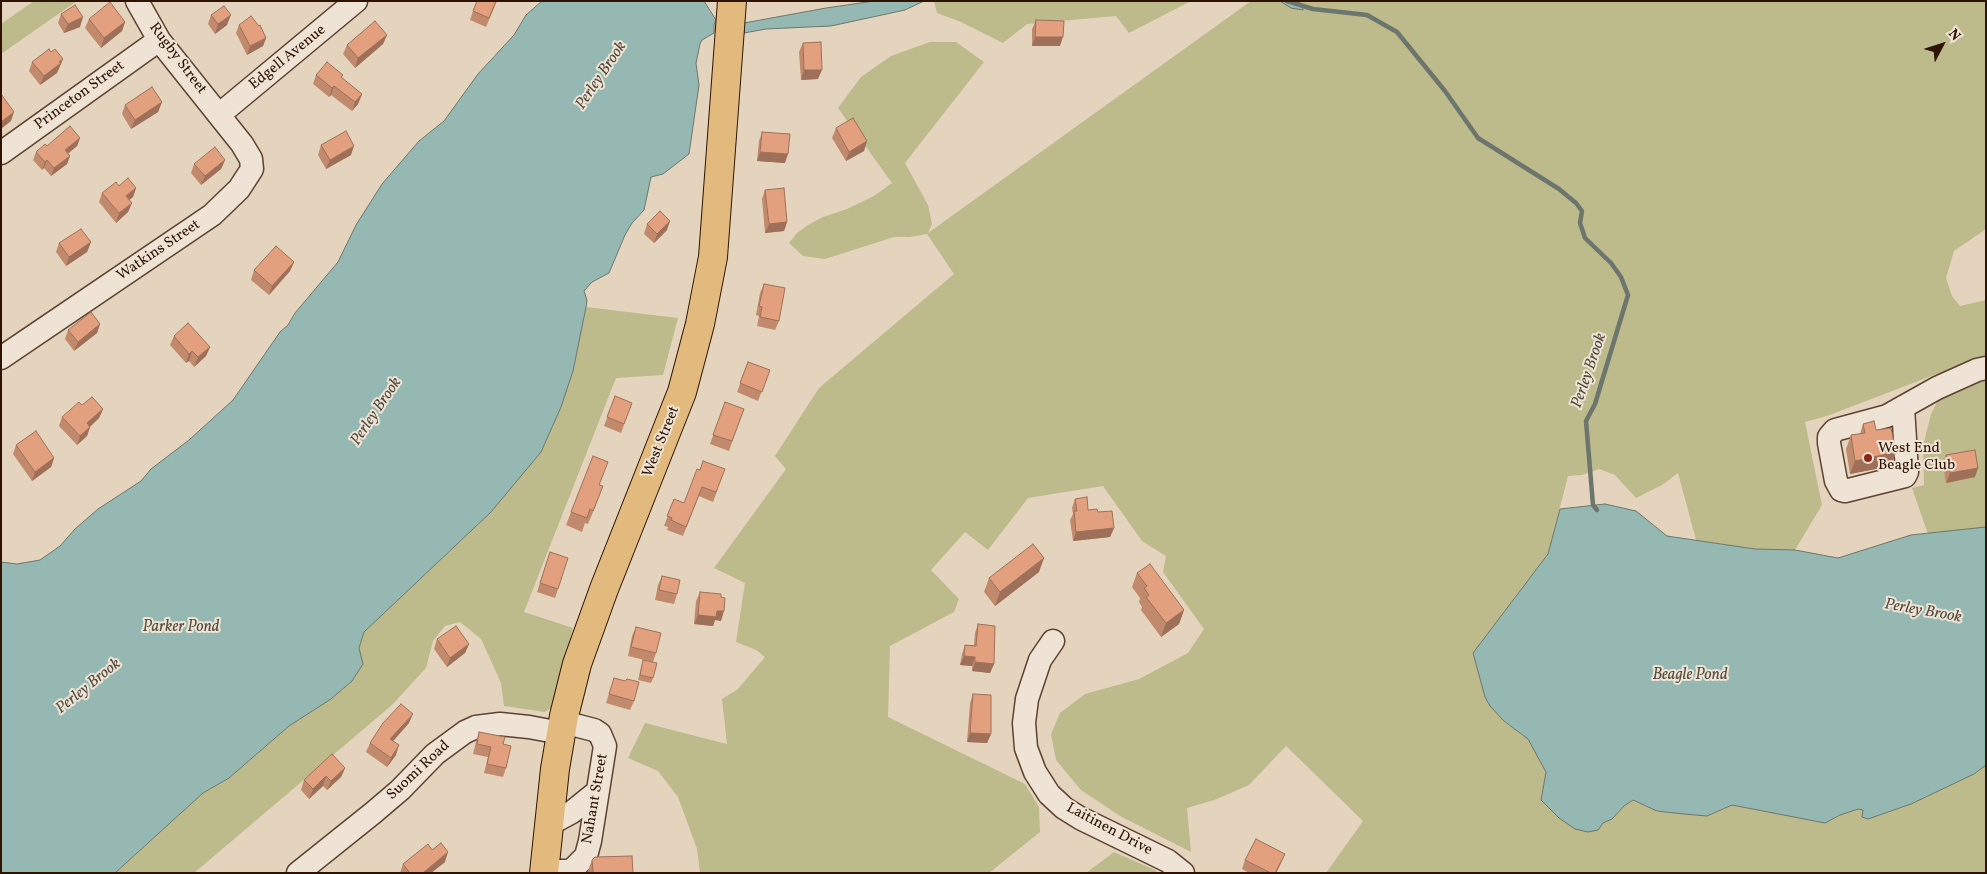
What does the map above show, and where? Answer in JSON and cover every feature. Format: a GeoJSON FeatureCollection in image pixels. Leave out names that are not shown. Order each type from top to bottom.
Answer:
{"type":"FeatureCollection","features":[{"type":"Feature","properties":{"kind":"main road","name":"West Street"},"geometry":{"type":"LineString","coordinates":[[544,872],[548,825],[562,727],[570,690],[586,638],[613,565],[682,392],[714,257],[732,1]]}},
{"type":"Feature","properties":{"kind":"street","name":"Rugby Street"},"geometry":{"type":"LineString","coordinates":[[137,1],[159,40],[220,114]]}},
{"type":"Feature","properties":{"kind":"street","name":"Edgell Avenue"},"geometry":{"type":"LineString","coordinates":[[220,114],[356,1]]}},
{"type":"Feature","properties":{"kind":"street","name":"Princeton Street"},"geometry":{"type":"LineString","coordinates":[[1,153],[159,40]]}},
{"type":"Feature","properties":{"kind":"street","name":"Watkins Street"},"geometry":{"type":"LineString","coordinates":[[1,358],[197,225],[223,206],[239,189],[250,174],[252,169],[251,159],[220,114]]}},
{"type":"Feature","properties":{"kind":"street"},"geometry":{"type":"LineString","coordinates":[[1903,407],[1957,378],[1986,368]]}},
{"type":"Feature","properties":{"kind":"street","name":"Laitinen Drive"},"geometry":{"type":"LineString","coordinates":[[1053,642],[1040,660],[1027,699],[1024,723],[1026,748],[1035,772],[1049,794],[1064,808],[1080,818],[1168,861],[1183,873]]}},
{"type":"Feature","properties":{"kind":"street","name":"Suomi Road"},"geometry":{"type":"LineString","coordinates":[[298,873],[400,790],[435,754],[465,732],[476,727],[500,724],[529,727],[562,727]]}},
{"type":"Feature","properties":{"kind":"street","name":"Nahant Street"},"geometry":{"type":"LineString","coordinates":[[544,872],[573,871],[586,856],[605,742],[600,734],[594,730],[562,727]]}},
{"type":"Feature","properties":{"kind":"street"},"geometry":{"type":"LineString","coordinates":[[548,825],[572,812],[598,791]]}},
{"type":"Feature","properties":{"kind":"shaded area"},"geometry":{"type":"Polygon","coordinates":[[[34,1],[77,1],[1,54],[1,24],[34,1]]]}},
{"type":"Feature","properties":{"kind":"shaded area"},"geometry":{"type":"Polygon","coordinates":[[[934,1],[1191,1],[1129,33],[1116,16],[1027,24],[1003,43],[961,22],[937,13],[934,1]]]}},
{"type":"Feature","properties":{"kind":"shaded area"},"geometry":{"type":"Polygon","coordinates":[[[1251,1],[1986,1],[1986,229],[1954,251],[1946,278],[1952,296],[1960,306],[1986,300],[1986,362],[1934,375],[1827,416],[1805,422],[1822,505],[1795,550],[1755,549],[1696,540],[1678,473],[1662,485],[1636,498],[1615,475],[1599,469],[1582,475],[1568,476],[1548,554],[1473,653],[1485,697],[1504,721],[1528,739],[1546,772],[1541,800],[1603,823],[1612,819],[1624,806],[1633,800],[1657,811],[1707,816],[1732,805],[1825,823],[1840,815],[1858,809],[1863,810],[1868,819],[1911,804],[1974,774],[1986,765],[1986,873],[1326,873],[1363,821],[1286,746],[1249,785],[1217,799],[1187,808],[1191,852],[1120,816],[1081,790],[1056,760],[1051,734],[1060,713],[1085,694],[1139,679],[1188,653],[1204,629],[1163,572],[1166,556],[1142,541],[1103,486],[1028,498],[988,550],[965,532],[931,570],[959,599],[954,612],[890,646],[888,717],[1025,784],[1039,807],[1040,832],[989,873],[700,873],[697,849],[678,797],[658,771],[628,758],[645,723],[727,744],[722,699],[738,689],[765,657],[756,650],[736,642],[745,583],[714,568],[786,469],[775,456],[819,388],[954,274],[927,234],[894,237],[825,259],[803,256],[789,243],[797,233],[808,225],[874,196],[892,183],[838,108],[861,77],[891,56],[930,42],[956,42],[984,62],[905,163],[928,205],[932,224],[928,233],[1251,1]]]}},
{"type":"Feature","properties":{"kind":"shaded area"},"geometry":{"type":"Polygon","coordinates":[[[586,307],[678,318],[663,375],[616,378],[524,612],[573,628],[553,707],[545,712],[504,706],[501,683],[481,639],[460,622],[445,626],[433,641],[426,668],[392,705],[194,873],[115,873],[203,793],[229,778],[289,726],[331,699],[352,681],[363,664],[359,648],[364,632],[491,512],[541,452],[561,407],[573,371],[586,307]]]}},
{"type":"Feature","properties":{"kind":"shaded area"},"geometry":{"type":"Polygon","coordinates":[[[1986,376],[1986,527],[1928,534],[1912,488],[1924,485],[1923,446],[1931,414],[1942,392],[1986,376]]]}},
{"type":"Feature","properties":{"kind":"shaded area"},"geometry":{"type":"Polygon","coordinates":[[[1114,852],[1155,870],[1158,873],[1086,873],[1114,852]]]}},
{"type":"Feature","properties":{"kind":"water","name":"Parker Pond"},"geometry":{"type":"Polygon","coordinates":[[[542,1],[704,1],[716,20],[714,33],[702,40],[700,44],[696,63],[699,85],[689,154],[663,174],[651,177],[644,210],[632,223],[625,235],[609,273],[592,282],[584,291],[587,300],[573,371],[561,407],[541,452],[491,512],[364,632],[359,648],[363,664],[352,681],[331,699],[289,726],[229,778],[203,793],[115,873],[1,873],[1,562],[17,564],[40,560],[60,546],[75,529],[98,509],[141,481],[151,469],[189,440],[233,400],[280,332],[288,325],[295,313],[338,262],[356,225],[382,184],[419,141],[444,121],[478,74],[514,35],[526,15],[542,1]]]}},
{"type":"Feature","properties":{"kind":"water"},"geometry":{"type":"Polygon","coordinates":[[[874,1],[924,1],[905,10],[831,26],[766,29],[744,33],[744,23],[874,1]]]}},
{"type":"Feature","properties":{"kind":"water"},"geometry":{"type":"Polygon","coordinates":[[[1280,1],[1295,1],[1302,4],[1303,10],[1291,8],[1280,1]]]}},
{"type":"Feature","properties":{"kind":"water","name":"Beagle Pond"},"geometry":{"type":"Polygon","coordinates":[[[1605,504],[1636,511],[1667,536],[1755,549],[1795,550],[1838,558],[1911,535],[1986,527],[1986,765],[1974,774],[1911,804],[1868,819],[1862,817],[1863,810],[1858,809],[1840,815],[1825,823],[1732,805],[1707,816],[1657,811],[1633,800],[1624,806],[1612,819],[1603,823],[1598,830],[1588,832],[1575,829],[1559,818],[1541,800],[1546,772],[1528,739],[1504,721],[1490,706],[1485,697],[1473,653],[1548,554],[1560,509],[1605,504]]]}},
{"type":"Feature","properties":{"kind":"building"},"geometry":{"type":"Polygon","coordinates":[[[477,1],[496,1],[489,18],[473,11],[477,1]]]}},
{"type":"Feature","properties":{"kind":"building"},"geometry":{"type":"Polygon","coordinates":[[[110,2],[125,22],[104,38],[89,19],[110,2]]]}},
{"type":"Feature","properties":{"kind":"building"},"geometry":{"type":"Polygon","coordinates":[[[75,5],[83,17],[68,24],[61,14],[75,5]]]}},
{"type":"Feature","properties":{"kind":"building"},"geometry":{"type":"Polygon","coordinates":[[[224,6],[231,15],[218,24],[211,15],[224,6]]]}},
{"type":"Feature","properties":{"kind":"building"},"geometry":{"type":"Polygon","coordinates":[[[251,16],[260,25],[266,38],[250,46],[239,25],[251,16]]]}},
{"type":"Feature","properties":{"kind":"building"},"geometry":{"type":"Polygon","coordinates":[[[1036,20],[1064,21],[1063,37],[1035,37],[1036,20]]]}},
{"type":"Feature","properties":{"kind":"building"},"geometry":{"type":"Polygon","coordinates":[[[375,21],[387,35],[358,58],[347,45],[375,21]]]}},
{"type":"Feature","properties":{"kind":"building"},"geometry":{"type":"Polygon","coordinates":[[[821,42],[822,70],[804,70],[803,43],[821,42]]]}},
{"type":"Feature","properties":{"kind":"building"},"geometry":{"type":"Polygon","coordinates":[[[49,49],[51,52],[55,49],[63,59],[59,62],[61,63],[44,76],[32,62],[49,49]]]}},
{"type":"Feature","properties":{"kind":"building"},"geometry":{"type":"Polygon","coordinates":[[[327,62],[343,75],[341,77],[362,94],[355,102],[334,86],[332,88],[316,75],[327,62]]]}},
{"type":"Feature","properties":{"kind":"building"},"geometry":{"type":"Polygon","coordinates":[[[152,87],[162,102],[135,120],[125,105],[152,87]]]}},
{"type":"Feature","properties":{"kind":"building"},"geometry":{"type":"Polygon","coordinates":[[[1,94],[14,112],[1,122],[1,94]]]}},
{"type":"Feature","properties":{"kind":"building"},"geometry":{"type":"Polygon","coordinates":[[[853,118],[867,141],[849,152],[836,128],[853,118]]]}},
{"type":"Feature","properties":{"kind":"building"},"geometry":{"type":"Polygon","coordinates":[[[70,126],[80,138],[65,150],[70,156],[54,168],[36,152],[45,144],[47,146],[70,126]]]}},
{"type":"Feature","properties":{"kind":"building"},"geometry":{"type":"Polygon","coordinates":[[[346,131],[354,146],[330,160],[321,145],[346,131]]]}},
{"type":"Feature","properties":{"kind":"building"},"geometry":{"type":"Polygon","coordinates":[[[762,132],[790,134],[788,154],[760,152],[762,132]]]}},
{"type":"Feature","properties":{"kind":"building"},"geometry":{"type":"Polygon","coordinates":[[[215,147],[225,160],[205,176],[194,164],[215,147]]]}},
{"type":"Feature","properties":{"kind":"building"},"geometry":{"type":"Polygon","coordinates":[[[128,178],[136,188],[126,196],[132,203],[119,213],[102,193],[116,182],[119,186],[128,178]]]}},
{"type":"Feature","properties":{"kind":"building"},"geometry":{"type":"Polygon","coordinates":[[[784,188],[787,222],[769,224],[765,190],[784,188]]]}},
{"type":"Feature","properties":{"kind":"building"},"geometry":{"type":"Polygon","coordinates":[[[660,211],[670,221],[657,234],[647,224],[660,211]]]}},
{"type":"Feature","properties":{"kind":"building"},"geometry":{"type":"Polygon","coordinates":[[[81,229],[91,242],[69,257],[59,243],[81,229]]]}},
{"type":"Feature","properties":{"kind":"building"},"geometry":{"type":"Polygon","coordinates":[[[276,246],[294,262],[272,286],[254,270],[276,246]]]}},
{"type":"Feature","properties":{"kind":"building"},"geometry":{"type":"Polygon","coordinates":[[[764,284],[785,288],[779,321],[760,317],[762,307],[759,306],[764,284]]]}},
{"type":"Feature","properties":{"kind":"building"},"geometry":{"type":"Polygon","coordinates":[[[91,312],[100,324],[78,342],[68,330],[91,312]]]}},
{"type":"Feature","properties":{"kind":"building"},"geometry":{"type":"Polygon","coordinates":[[[188,323],[210,347],[198,357],[192,351],[189,354],[174,336],[188,323]]]}},
{"type":"Feature","properties":{"kind":"building"},"geometry":{"type":"Polygon","coordinates":[[[748,362],[770,370],[762,392],[740,383],[748,362]]]}},
{"type":"Feature","properties":{"kind":"building"},"geometry":{"type":"Polygon","coordinates":[[[615,396],[632,403],[624,424],[607,417],[615,396]]]}},
{"type":"Feature","properties":{"kind":"building"},"geometry":{"type":"Polygon","coordinates":[[[92,397],[103,409],[87,423],[90,427],[80,436],[62,417],[79,402],[82,405],[92,397]]]}},
{"type":"Feature","properties":{"kind":"building"},"geometry":{"type":"Polygon","coordinates":[[[725,402],[744,409],[732,441],[713,435],[725,402]]]}},
{"type":"Feature","properties":{"kind":"building"},"geometry":{"type":"Polygon","coordinates":[[[1874,421],[1876,430],[1891,428],[1896,452],[1855,461],[1851,435],[1865,433],[1863,424],[1874,421]]]}},
{"type":"Feature","properties":{"kind":"building"},"geometry":{"type":"Polygon","coordinates":[[[36,431],[54,458],[35,472],[16,445],[36,431]]]}},
{"type":"Feature","properties":{"kind":"building"},"geometry":{"type":"Polygon","coordinates":[[[1975,450],[1978,468],[1950,473],[1946,455],[1975,450]]]}},
{"type":"Feature","properties":{"kind":"building"},"geometry":{"type":"Polygon","coordinates":[[[593,456],[608,462],[599,485],[603,486],[593,511],[590,509],[587,518],[571,512],[593,456]]]}},
{"type":"Feature","properties":{"kind":"building"},"geometry":{"type":"Polygon","coordinates":[[[703,461],[725,469],[716,492],[702,487],[686,527],[667,516],[674,499],[684,503],[697,469],[700,470],[703,461]]]}},
{"type":"Feature","properties":{"kind":"building"},"geometry":{"type":"Polygon","coordinates":[[[1087,497],[1088,510],[1097,509],[1098,512],[1112,511],[1114,528],[1076,532],[1074,511],[1077,511],[1075,499],[1087,497]]]}},
{"type":"Feature","properties":{"kind":"building"},"geometry":{"type":"Polygon","coordinates":[[[1033,544],[1044,558],[1000,592],[989,578],[1033,544]]]}},
{"type":"Feature","properties":{"kind":"building"},"geometry":{"type":"Polygon","coordinates":[[[550,552],[568,558],[558,589],[540,583],[550,552]]]}},
{"type":"Feature","properties":{"kind":"building"},"geometry":{"type":"Polygon","coordinates":[[[1150,564],[1184,610],[1166,623],[1146,597],[1149,595],[1144,588],[1147,586],[1137,573],[1150,564]]]}},
{"type":"Feature","properties":{"kind":"building"},"geometry":{"type":"Polygon","coordinates":[[[662,576],[680,580],[677,594],[659,590],[662,576]]]}},
{"type":"Feature","properties":{"kind":"building"},"geometry":{"type":"Polygon","coordinates":[[[700,592],[721,594],[721,597],[725,598],[724,611],[717,611],[716,617],[698,615],[700,592]]]}},
{"type":"Feature","properties":{"kind":"building"},"geometry":{"type":"Polygon","coordinates":[[[978,624],[995,626],[994,664],[975,662],[975,657],[964,656],[965,645],[976,646],[978,624]]]}},
{"type":"Feature","properties":{"kind":"building"},"geometry":{"type":"Polygon","coordinates":[[[456,626],[469,644],[450,658],[437,639],[456,626]]]}},
{"type":"Feature","properties":{"kind":"building"},"geometry":{"type":"Polygon","coordinates":[[[636,627],[661,633],[656,653],[631,647],[636,627]]]}},
{"type":"Feature","properties":{"kind":"building"},"geometry":{"type":"Polygon","coordinates":[[[643,660],[657,663],[653,678],[640,675],[643,660]]]}},
{"type":"Feature","properties":{"kind":"building"},"geometry":{"type":"Polygon","coordinates":[[[614,678],[639,682],[634,701],[609,694],[614,678]]]}},
{"type":"Feature","properties":{"kind":"building"},"geometry":{"type":"Polygon","coordinates":[[[973,694],[991,695],[991,734],[970,733],[973,694]]]}},
{"type":"Feature","properties":{"kind":"building"},"geometry":{"type":"Polygon","coordinates":[[[401,704],[413,714],[390,739],[399,745],[391,758],[370,743],[383,723],[401,704]]]}},
{"type":"Feature","properties":{"kind":"building"},"geometry":{"type":"Polygon","coordinates":[[[479,732],[505,737],[503,744],[511,746],[506,768],[487,764],[491,747],[477,744],[479,732]]]}},
{"type":"Feature","properties":{"kind":"building"},"geometry":{"type":"Polygon","coordinates":[[[332,754],[345,768],[331,781],[326,776],[313,789],[304,780],[332,754]]]}},
{"type":"Feature","properties":{"kind":"building"},"geometry":{"type":"Polygon","coordinates":[[[1256,839],[1285,854],[1275,873],[1271,873],[1245,860],[1256,839]]]}},
{"type":"Feature","properties":{"kind":"building"},"geometry":{"type":"Polygon","coordinates":[[[441,843],[448,852],[423,873],[410,873],[403,864],[428,844],[432,850],[441,843]]]}},
{"type":"Feature","properties":{"kind":"building"},"geometry":{"type":"Polygon","coordinates":[[[632,856],[633,873],[593,873],[592,860],[595,857],[632,856]]]}},
{"type":"Feature","properties":{"kind":"waterway","name":"Perley Brook"},"geometry":{"type":"LineString","coordinates":[[1287,1],[1313,9],[1367,15],[1397,32],[1445,91],[1478,138],[1559,189],[1576,203],[1582,211],[1580,223],[1585,238],[1611,263],[1621,277],[1628,295],[1595,404],[1586,421],[1593,505],[1597,510]]}},
{"type":"Feature","properties":{"kind":"place","name":"West End Beagle Club"},"geometry":{"type":"Point","coordinates":[1868,458]}}]}
